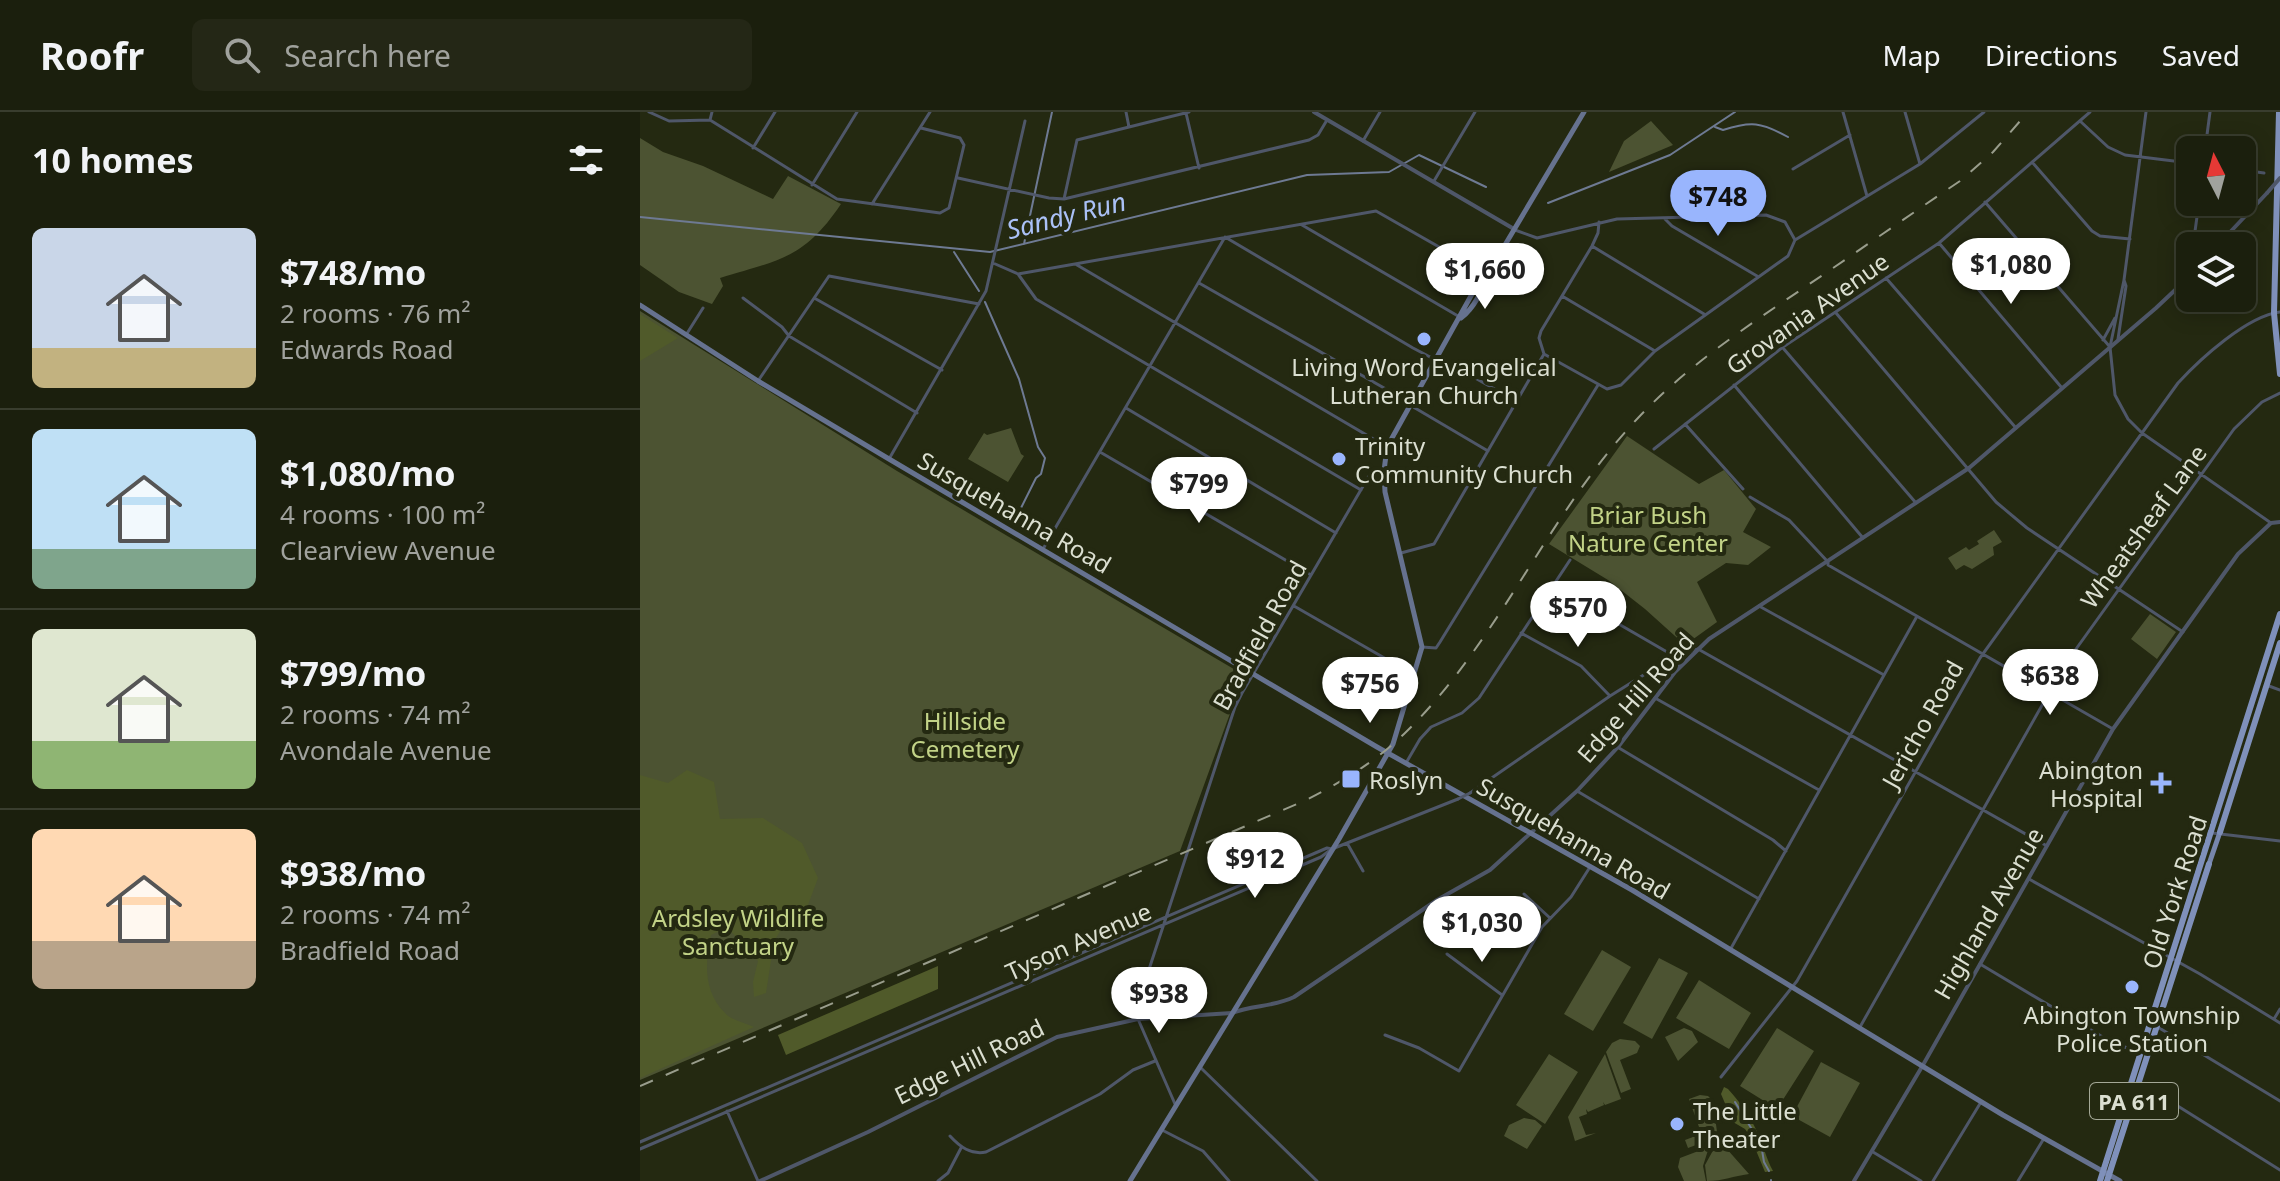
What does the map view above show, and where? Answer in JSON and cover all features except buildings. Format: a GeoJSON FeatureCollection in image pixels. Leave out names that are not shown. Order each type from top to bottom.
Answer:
{"type":"FeatureCollection","features":[{"type":"Feature","properties":{"kind":"highway"},"geometry":{"type":"LineString","coordinates":[[2279,112],[2277,312],[2280,374]]}},
{"type":"Feature","properties":{"kind":"highway","name":"Old York Road"},"geometry":{"type":"LineString","coordinates":[[2105,1178],[2280,614]]}},
{"type":"Feature","properties":{"kind":"highway","name":"Old York Road"},"geometry":{"type":"LineString","coordinates":[[2220,832],[2280,643]]}},
{"type":"Feature","properties":{"kind":"highway","name":"Old York Road"},"geometry":{"type":"LineString","coordinates":[[2174,960],[2209,864]]}},
{"type":"Feature","properties":{"kind":"highway","name":"Old York Road"},"geometry":{"type":"LineString","coordinates":[[2105,1178],[2140,1083],[2145,1054]]}},
{"type":"Feature","properties":{"kind":"main road"},"geometry":{"type":"LineString","coordinates":[[1130,1181],[1389,753],[1422,647],[1385,492],[1387,447],[1583,112]]}},
{"type":"Feature","properties":{"kind":"main road","name":"Susquehanna Road"},"geometry":{"type":"LineString","coordinates":[[640,305],[758,381],[889,459],[1793,987],[2105,1178],[2120,1181]]}},
{"type":"Feature","properties":{"kind":"main road","name":"Old York Road"},"geometry":{"type":"LineString","coordinates":[[2209,864],[2220,832]]}},
{"type":"Feature","properties":{"kind":"street"},"geometry":{"type":"LineString","coordinates":[[649,112],[669,121],[710,120],[837,199],[940,213],[949,208],[958,178],[963,141],[921,128]]}},
{"type":"Feature","properties":{"kind":"street"},"geometry":{"type":"LineString","coordinates":[[710,120],[712,112]]}},
{"type":"Feature","properties":{"kind":"street"},"geometry":{"type":"LineString","coordinates":[[753,148],[775,112]]}},
{"type":"Feature","properties":{"kind":"street"},"geometry":{"type":"LineString","coordinates":[[812,185],[857,112]]}},
{"type":"Feature","properties":{"kind":"street"},"geometry":{"type":"LineString","coordinates":[[872,204],[930,112]]}},
{"type":"Feature","properties":{"kind":"street"},"geometry":{"type":"LineString","coordinates":[[1126,112],[1129,127]]}},
{"type":"Feature","properties":{"kind":"street"},"geometry":{"type":"LineString","coordinates":[[1064,199],[1077,140],[1187,112],[1199,168]]}},
{"type":"Feature","properties":{"kind":"street"},"geometry":{"type":"LineString","coordinates":[[1314,112],[1529,237],[1541,238],[1599,222],[1766,215],[1785,222],[1795,240]]}},
{"type":"Feature","properties":{"kind":"street"},"geometry":{"type":"LineString","coordinates":[[1363,141],[1380,112]]}},
{"type":"Feature","properties":{"kind":"street"},"geometry":{"type":"LineString","coordinates":[[1434,181],[1475,112]]}},
{"type":"Feature","properties":{"kind":"street"},"geometry":{"type":"LineString","coordinates":[[1843,112],[1867,196]]}},
{"type":"Feature","properties":{"kind":"street"},"geometry":{"type":"LineString","coordinates":[[1905,112],[1920,164]]}},
{"type":"Feature","properties":{"kind":"street"},"geometry":{"type":"LineString","coordinates":[[1544,354],[1607,389],[1621,385],[1655,351],[1788,256],[1795,240],[1920,164],[1984,112]]}},
{"type":"Feature","properties":{"kind":"street","name":"Grovania Avenue"},"geometry":{"type":"LineString","coordinates":[[1654,449],[1783,347],[1939,243],[2090,112]]}},
{"type":"Feature","properties":{"kind":"street"},"geometry":{"type":"LineString","coordinates":[[2146,112],[2124,280],[2110,347],[2115,395],[2128,419],[2142,433],[2271,523],[2280,522]]}},
{"type":"Feature","properties":{"kind":"street"},"geometry":{"type":"LineString","coordinates":[[2207,136],[2210,112]]}},
{"type":"Feature","properties":{"kind":"street"},"geometry":{"type":"LineString","coordinates":[[958,178],[1064,199],[1309,140],[1318,135],[1327,120]]}},
{"type":"Feature","properties":{"kind":"street"},"geometry":{"type":"LineString","coordinates":[[889,459],[986,291],[1025,121]]}},
{"type":"Feature","properties":{"kind":"street"},"geometry":{"type":"LineString","coordinates":[[2080,121],[2108,147],[2125,155],[2176,161]]}},
{"type":"Feature","properties":{"kind":"street"},"geometry":{"type":"LineString","coordinates":[[1793,169],[1850,135]]}},
{"type":"Feature","properties":{"kind":"street"},"geometry":{"type":"LineString","coordinates":[[2032,162],[2092,231],[2100,236],[2130,239]]}},
{"type":"Feature","properties":{"kind":"street"},"geometry":{"type":"LineString","coordinates":[[2256,172],[2264,173]]}},
{"type":"Feature","properties":{"kind":"street"},"geometry":{"type":"LineString","coordinates":[[2230,232],[2280,178]]}},
{"type":"Feature","properties":{"kind":"street"},"geometry":{"type":"LineString","coordinates":[[1716,189],[1717,216]]}},
{"type":"Feature","properties":{"kind":"street"},"geometry":{"type":"LineString","coordinates":[[1985,202],[2110,347]]}},
{"type":"Feature","properties":{"kind":"street"},"geometry":{"type":"LineString","coordinates":[[1018,274],[1377,212],[1487,274]]}},
{"type":"Feature","properties":{"kind":"street"},"geometry":{"type":"LineString","coordinates":[[1664,218],[1672,226],[1757,276]]}},
{"type":"Feature","properties":{"kind":"street"},"geometry":{"type":"LineString","coordinates":[[1401,553],[1434,544],[1544,354],[1540,335],[1592,246],[1599,222]]}},
{"type":"Feature","properties":{"kind":"street"},"geometry":{"type":"LineString","coordinates":[[1301,224],[1461,318]]}},
{"type":"Feature","properties":{"kind":"street"},"geometry":{"type":"LineString","coordinates":[[1043,549],[1225,237]]}},
{"type":"Feature","properties":{"kind":"street"},"geometry":{"type":"LineString","coordinates":[[1225,237],[1413,348],[1443,360],[1516,401]]}},
{"type":"Feature","properties":{"kind":"street"},"geometry":{"type":"LineString","coordinates":[[1939,243],[2062,388]]}},
{"type":"Feature","properties":{"kind":"street"},"geometry":{"type":"LineString","coordinates":[[1592,246],[1704,314]]}},
{"type":"Feature","properties":{"kind":"street"},"geometry":{"type":"LineString","coordinates":[[993,263],[1018,274],[1036,299],[1361,490]]}},
{"type":"Feature","properties":{"kind":"street"},"geometry":{"type":"LineString","coordinates":[[1074,263],[1387,447]]}},
{"type":"Feature","properties":{"kind":"street"},"geometry":{"type":"LineString","coordinates":[[758,381],[829,276],[979,304]]}},
{"type":"Feature","properties":{"kind":"street"},"geometry":{"type":"LineString","coordinates":[[1886,278],[2016,428]]}},
{"type":"Feature","properties":{"kind":"street"},"geometry":{"type":"LineString","coordinates":[[2118,341],[2126,286],[2124,280]]}},
{"type":"Feature","properties":{"kind":"street"},"geometry":{"type":"LineString","coordinates":[[1199,283],[1488,451]]}},
{"type":"Feature","properties":{"kind":"street","name":"Edge Hill Road"},"geometry":{"type":"LineString","coordinates":[[759,1181],[868,1132],[1057,1037],[1138,1019],[1232,1013],[1277,1004],[1294,997],[1437,900],[1490,870],[1577,791],[1618,747],[1680,667],[1709,639],[1969,468],[2176,288]]}},
{"type":"Feature","properties":{"kind":"street"},"geometry":{"type":"LineString","coordinates":[[1562,296],[1655,351]]}},
{"type":"Feature","properties":{"kind":"street"},"geometry":{"type":"LineString","coordinates":[[743,298],[782,327],[789,336],[917,413]]}},
{"type":"Feature","properties":{"kind":"street"},"geometry":{"type":"LineString","coordinates":[[816,298],[942,370]]}},
{"type":"Feature","properties":{"kind":"street"},"geometry":{"type":"LineString","coordinates":[[686,335],[703,308]]}},
{"type":"Feature","properties":{"kind":"street","name":"Jericho Road"},"geometry":{"type":"LineString","coordinates":[[1721,1077],[1793,987],[1983,655],[2142,433],[2194,365],[2216,345],[2277,312]]}},
{"type":"Feature","properties":{"kind":"street"},"geometry":{"type":"LineString","coordinates":[[1836,313],[1996,502],[2014,518],[2183,632]]}},
{"type":"Feature","properties":{"kind":"street"},"geometry":{"type":"LineString","coordinates":[[2103,340],[2117,314]]}},
{"type":"Feature","properties":{"kind":"street"},"geometry":{"type":"LineString","coordinates":[[1783,347],[1916,503]]}},
{"type":"Feature","properties":{"kind":"street"},"geometry":{"type":"LineString","coordinates":[[1422,647],[1436,648],[1598,385]]}},
{"type":"Feature","properties":{"kind":"street"},"geometry":{"type":"LineString","coordinates":[[1734,385],[1863,538]]}},
{"type":"Feature","properties":{"kind":"street","name":"Wheatsheaf Lane"},"geometry":{"type":"LineString","coordinates":[[1860,1027],[2066,663],[2250,412],[2280,393]]}},
{"type":"Feature","properties":{"kind":"street"},"geometry":{"type":"LineString","coordinates":[[1125,408],[1336,533]]}},
{"type":"Feature","properties":{"kind":"street"},"geometry":{"type":"LineString","coordinates":[[1685,424],[1743,489]]}},
{"type":"Feature","properties":{"kind":"street"},"geometry":{"type":"LineString","coordinates":[[1100,452],[1312,575]]}},
{"type":"Feature","properties":{"kind":"street","name":"Bradfield Road"},"geometry":{"type":"LineString","coordinates":[[1138,1019],[1139,998],[1235,707],[1361,490],[1373,472],[1384,471]]}},
{"type":"Feature","properties":{"kind":"street"},"geometry":{"type":"LineString","coordinates":[[1750,497],[1789,520],[1828,565],[2113,729]]}},
{"type":"Feature","properties":{"kind":"street","name":"Highland Avenue"},"geometry":{"type":"LineString","coordinates":[[1854,1181],[2113,729],[2238,554],[2271,523]]}},
{"type":"Feature","properties":{"kind":"street"},"geometry":{"type":"LineString","coordinates":[[1406,763],[1431,727],[1462,713],[1479,698],[1570,560]]}},
{"type":"Feature","properties":{"kind":"street"},"geometry":{"type":"LineString","coordinates":[[1553,586],[1674,656],[1680,667]]}},
{"type":"Feature","properties":{"kind":"street"},"geometry":{"type":"LineString","coordinates":[[1294,606],[1414,675]]}},
{"type":"Feature","properties":{"kind":"street"},"geometry":{"type":"LineString","coordinates":[[1759,606],[1884,675]]}},
{"type":"Feature","properties":{"kind":"street"},"geometry":{"type":"LineString","coordinates":[[1730,950],[1917,617]]}},
{"type":"Feature","properties":{"kind":"street"},"geometry":{"type":"LineString","coordinates":[[1521,633],[1581,666],[1610,696]]}},
{"type":"Feature","properties":{"kind":"street"},"geometry":{"type":"LineString","coordinates":[[1698,649],[2047,846]]}},
{"type":"Feature","properties":{"kind":"street","name":"Tyson Avenue"},"geometry":{"type":"LineString","coordinates":[[640,1149],[1321,857],[1332,849],[1458,799],[1674,656],[1698,649]]}},
{"type":"Feature","properties":{"kind":"street"},"geometry":{"type":"LineString","coordinates":[[2259,682],[2280,690]]}},
{"type":"Feature","properties":{"kind":"street"},"geometry":{"type":"LineString","coordinates":[[1655,698],[1819,790]]}},
{"type":"Feature","properties":{"kind":"street"},"geometry":{"type":"LineString","coordinates":[[1618,747],[1773,840],[1786,851]]}},
{"type":"Feature","properties":{"kind":"street"},"geometry":{"type":"LineString","coordinates":[[1577,791],[1759,899]]}},
{"type":"Feature","properties":{"kind":"street"},"geometry":{"type":"LineString","coordinates":[[2212,833],[2280,841]]}},
{"type":"Feature","properties":{"kind":"street"},"geometry":{"type":"LineString","coordinates":[[1347,843],[1363,871]]}},
{"type":"Feature","properties":{"kind":"street","name":"Tyson Avenue"},"geometry":{"type":"LineString","coordinates":[[640,1142],[1327,848],[1332,849]]}},
{"type":"Feature","properties":{"kind":"street"},"geometry":{"type":"LineString","coordinates":[[1385,1035],[1419,1048],[1459,1071],[1550,918],[1571,897],[1590,867]]}},
{"type":"Feature","properties":{"kind":"street"},"geometry":{"type":"LineString","coordinates":[[2029,879],[2280,1023]]}},
{"type":"Feature","properties":{"kind":"street"},"geometry":{"type":"LineString","coordinates":[[1524,894],[1550,918]]}},
{"type":"Feature","properties":{"kind":"street"},"geometry":{"type":"LineString","coordinates":[[1447,954],[1502,995]]}},
{"type":"Feature","properties":{"kind":"street"},"geometry":{"type":"LineString","coordinates":[[1980,964],[2111,1042],[2145,1054]]}},
{"type":"Feature","properties":{"kind":"street"},"geometry":{"type":"LineString","coordinates":[[1032,974],[1035,980]]}},
{"type":"Feature","properties":{"kind":"street"},"geometry":{"type":"LineString","coordinates":[[2274,1019],[2280,1009]]}},
{"type":"Feature","properties":{"kind":"street"},"geometry":{"type":"LineString","coordinates":[[1138,1019],[1176,1106]]}},
{"type":"Feature","properties":{"kind":"street"},"geometry":{"type":"LineString","coordinates":[[2155,1024],[2280,1101]]}},
{"type":"Feature","properties":{"kind":"street"},"geometry":{"type":"LineString","coordinates":[[950,1136],[961,1148],[976,1153],[986,1152],[1100,1094],[1133,1070],[1155,1061]]}},
{"type":"Feature","properties":{"kind":"street"},"geometry":{"type":"LineString","coordinates":[[1201,1068],[1311,1179],[1317,1181]]}},
{"type":"Feature","properties":{"kind":"street"},"geometry":{"type":"LineString","coordinates":[[2140,1083],[2280,1170]]}},
{"type":"Feature","properties":{"kind":"street"},"geometry":{"type":"LineString","coordinates":[[1933,1181],[1982,1101]]}},
{"type":"Feature","properties":{"kind":"street"},"geometry":{"type":"LineString","coordinates":[[725,1106],[759,1181]]}},
{"type":"Feature","properties":{"kind":"street"},"geometry":{"type":"LineString","coordinates":[[1162,1130],[1203,1151],[1229,1181]]}},
{"type":"Feature","properties":{"kind":"street"},"geometry":{"type":"LineString","coordinates":[[2018,1181],[2044,1139]]}},
{"type":"Feature","properties":{"kind":"street"},"geometry":{"type":"LineString","coordinates":[[938,1181],[948,1173],[961,1148]]}},
{"type":"Feature","properties":{"kind":"street"},"geometry":{"type":"LineString","coordinates":[[1872,1151],[1921,1181]]}},
{"type":"Feature","properties":{"kind":"green space"},"geometry":{"type":"Polygon","coordinates":[[[1651,121],[1673,145],[1609,172],[1624,141],[1651,121]]]}},
{"type":"Feature","properties":{"kind":"green space"},"geometry":{"type":"Polygon","coordinates":[[[640,138],[663,152],[703,166],[773,199],[788,176],[841,204],[815,236],[789,255],[720,278],[723,286],[712,304],[679,292],[640,265],[640,138]]]}},
{"type":"Feature","properties":{"kind":"green space","name":"Hillside Cemetery"},"geometry":{"type":"Polygon","coordinates":[[[640,311],[897,471],[1244,675],[1180,851],[640,1080],[640,311]]]}},
{"type":"Feature","properties":{"kind":"green space"},"geometry":{"type":"Polygon","coordinates":[[[640,314],[678,338],[640,361],[640,314]]]}},
{"type":"Feature","properties":{"kind":"green space"},"geometry":{"type":"Polygon","coordinates":[[[1011,428],[1024,456],[1008,482],[968,459],[984,433],[987,435],[1011,428]]]}},
{"type":"Feature","properties":{"kind":"green space","name":"Briar Bush Nature Center"},"geometry":{"type":"Polygon","coordinates":[[[1627,436],[1699,484],[1724,470],[1756,509],[1743,532],[1771,547],[1748,565],[1726,563],[1697,582],[1717,622],[1685,645],[1608,580],[1549,544],[1627,436]]]}},
{"type":"Feature","properties":{"kind":"green space"},"geometry":{"type":"Polygon","coordinates":[[[1994,530],[2002,542],[1993,547],[1994,555],[1972,569],[1964,565],[1956,570],[1948,558],[1966,547],[1969,550],[1979,544],[1977,541],[1994,530]]]}},
{"type":"Feature","properties":{"kind":"green space"},"geometry":{"type":"Polygon","coordinates":[[[2150,614],[2176,632],[2157,659],[2131,639],[2150,614]]]}},
{"type":"Feature","properties":{"kind":"green space","name":"Ardsley Wildlife Sanctuary"},"geometry":{"type":"Polygon","coordinates":[[[687,770],[714,782],[720,819],[763,818],[802,843],[818,878],[799,929],[788,919],[774,941],[766,993],[754,997],[753,982],[758,961],[727,927],[711,935],[707,966],[713,995],[728,1015],[754,1027],[640,1078],[640,775],[668,783],[687,770]]]}},
{"type":"Feature","properties":{"kind":"green space"},"geometry":{"type":"Polygon","coordinates":[[[1602,950],[1631,967],[1593,1031],[1564,1014],[1602,950]]]}},
{"type":"Feature","properties":{"kind":"green space"},"geometry":{"type":"Polygon","coordinates":[[[1659,958],[1688,973],[1652,1039],[1623,1023],[1659,958]]]}},
{"type":"Feature","properties":{"kind":"green space"},"geometry":{"type":"Polygon","coordinates":[[[938,966],[938,989],[786,1055],[778,1035],[938,966]]]}},
{"type":"Feature","properties":{"kind":"green space"},"geometry":{"type":"Polygon","coordinates":[[[1699,980],[1751,1013],[1729,1049],[1676,1018],[1699,980]]]}},
{"type":"Feature","properties":{"kind":"green space"},"geometry":{"type":"Polygon","coordinates":[[[1684,1028],[1692,1031],[1698,1042],[1678,1061],[1665,1037],[1684,1028]]]}},
{"type":"Feature","properties":{"kind":"green space"},"geometry":{"type":"Polygon","coordinates":[[[1777,1028],[1814,1051],[1777,1109],[1740,1086],[1777,1028]]]}},
{"type":"Feature","properties":{"kind":"green space"},"geometry":{"type":"Polygon","coordinates":[[[1620,1039],[1635,1041],[1640,1046],[1637,1053],[1620,1060],[1631,1089],[1621,1093],[1606,1052],[1612,1043],[1620,1039]]]}},
{"type":"Feature","properties":{"kind":"green space"},"geometry":{"type":"Polygon","coordinates":[[[1549,1054],[1578,1072],[1545,1124],[1516,1105],[1549,1054]]]}},
{"type":"Feature","properties":{"kind":"green space"},"geometry":{"type":"Polygon","coordinates":[[[1605,1054],[1621,1099],[1605,1105],[1603,1102],[1604,1105],[1588,1112],[1586,1109],[1587,1114],[1579,1117],[1586,1135],[1596,1133],[1575,1141],[1568,1117],[1605,1054]]]}},
{"type":"Feature","properties":{"kind":"green space"},"geometry":{"type":"Polygon","coordinates":[[[1821,1062],[1860,1083],[1830,1137],[1792,1116],[1821,1062]]]}},
{"type":"Feature","properties":{"kind":"green space"},"geometry":{"type":"Polygon","coordinates":[[[1724,1087],[1737,1099],[1752,1122],[1773,1171],[1765,1172],[1750,1136],[1733,1122],[1721,1094],[1724,1087]]]}},
{"type":"Feature","properties":{"kind":"green space"},"geometry":{"type":"Polygon","coordinates":[[[1708,1096],[1713,1101],[1717,1132],[1712,1139],[1688,1148],[1685,1140],[1692,1137],[1693,1129],[1699,1127],[1689,1099],[1708,1096]]]}},
{"type":"Feature","properties":{"kind":"green space"},"geometry":{"type":"Polygon","coordinates":[[[1524,1118],[1535,1120],[1542,1126],[1527,1149],[1504,1136],[1509,1125],[1524,1118]]]}},
{"type":"Feature","properties":{"kind":"green space"},"geometry":{"type":"Polygon","coordinates":[[[1716,1145],[1726,1148],[1749,1174],[1707,1181],[1705,1165],[1716,1145]]]}},
{"type":"Feature","properties":{"kind":"green space"},"geometry":{"type":"Polygon","coordinates":[[[1709,1147],[1703,1166],[1706,1181],[1684,1181],[1678,1167],[1680,1158],[1709,1147]]]}},
{"type":"Feature","properties":{"kind":"waterway"},"geometry":{"type":"LineString","coordinates":[[1024,244],[1052,112]]}},
{"type":"Feature","properties":{"kind":"waterway","name":"Sandy Run"},"geometry":{"type":"LineString","coordinates":[[1548,203],[1670,155],[1735,112]]}},
{"type":"Feature","properties":{"kind":"waterway"},"geometry":{"type":"LineString","coordinates":[[1715,127],[1723,130],[1756,124],[1788,137]]}},
{"type":"Feature","properties":{"kind":"waterway","name":"Sandy Run"},"geometry":{"type":"LineString","coordinates":[[640,217],[990,252],[1307,175],[1389,172],[1419,155],[1486,187]]}},
{"type":"Feature","properties":{"kind":"waterway"},"geometry":{"type":"LineString","coordinates":[[954,252],[979,291]]}},
{"type":"Feature","properties":{"kind":"waterway"},"geometry":{"type":"LineString","coordinates":[[985,302],[1019,379],[1038,447],[1045,458],[1041,474],[1014,522]]}},
{"type":"Feature","properties":{"kind":"waterway"},"geometry":{"type":"LineString","coordinates":[[1735,1102],[1761,1144],[1769,1171]]}},
{"type":"Feature","properties":{"kind":"railway"},"geometry":{"type":"LineString","coordinates":[[640,1086],[1304,801],[1369,763],[1404,734],[1438,698],[1496,619],[1606,455],[1657,399],[1739,332],[1960,181],[1993,152],[2028,112]]}},
{"type":"Feature","properties":{"kind":"place","name":"Living Word Evangelical Lutheran Church"},"geometry":{"type":"Point","coordinates":[1424,339]}},
{"type":"Feature","properties":{"kind":"place","name":"Trinity Community Church"},"geometry":{"type":"Point","coordinates":[1339,459]}},
{"type":"Feature","properties":{"kind":"place","name":"Roslyn"},"geometry":{"type":"Point","coordinates":[1351,779]}},
{"type":"Feature","properties":{"kind":"place","name":"Abington Hospital"},"geometry":{"type":"Point","coordinates":[2161,783]}},
{"type":"Feature","properties":{"kind":"place","name":"Abington Township Police Station"},"geometry":{"type":"Point","coordinates":[2132,987]}},
{"type":"Feature","properties":{"kind":"place","name":"The Little Theater"},"geometry":{"type":"Point","coordinates":[1677,1124]}}]}
